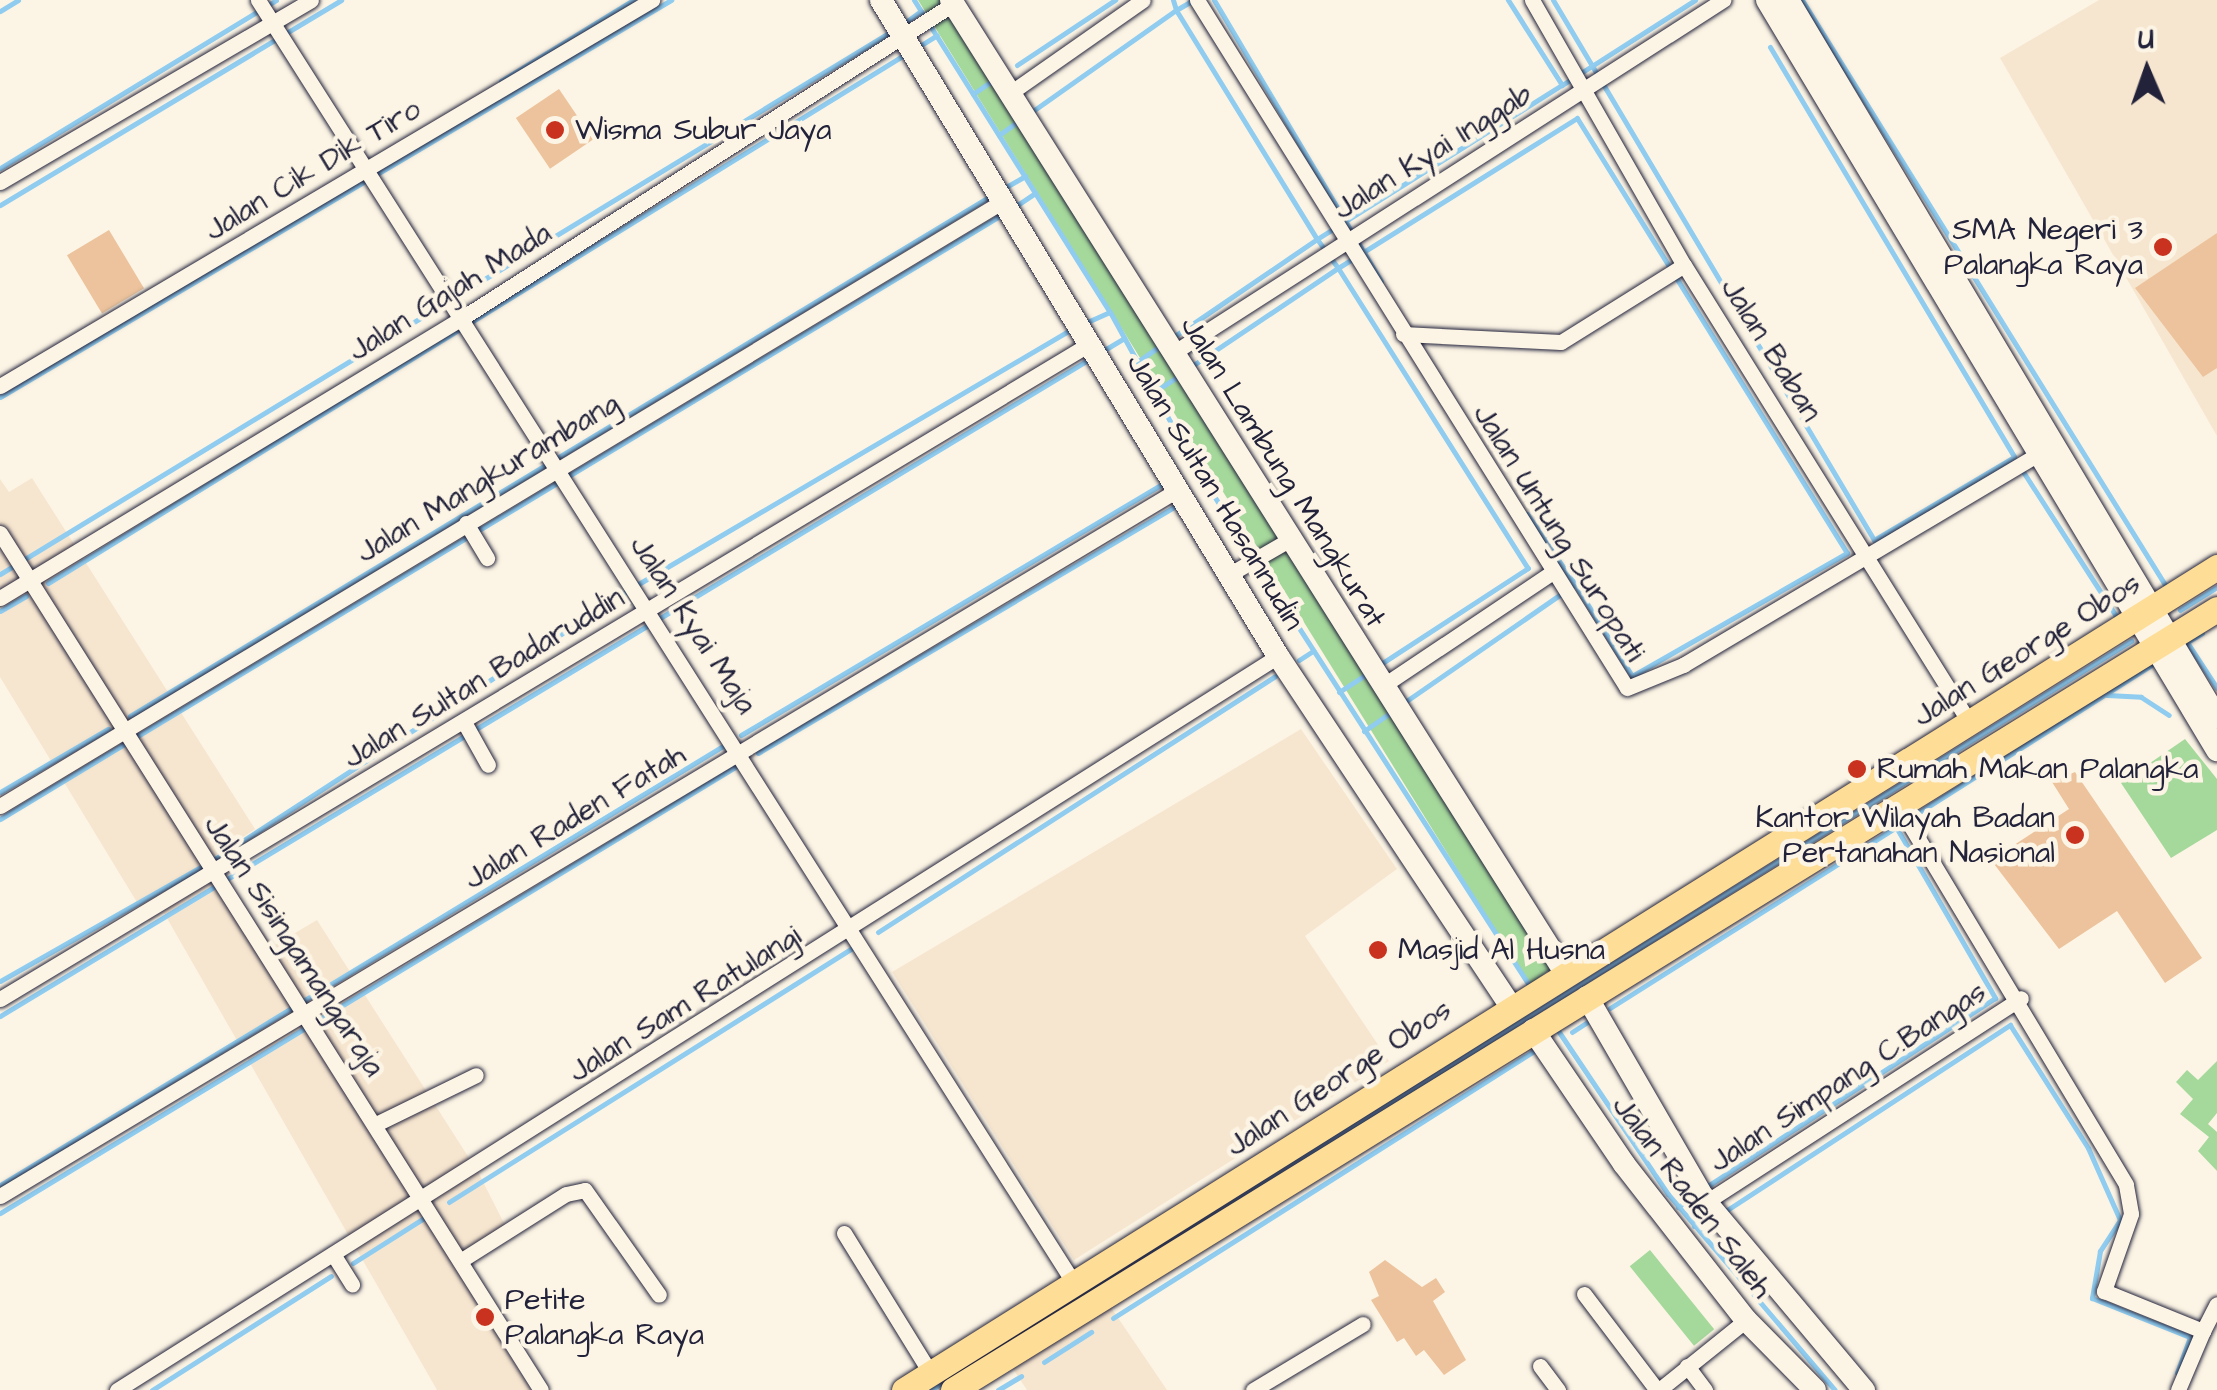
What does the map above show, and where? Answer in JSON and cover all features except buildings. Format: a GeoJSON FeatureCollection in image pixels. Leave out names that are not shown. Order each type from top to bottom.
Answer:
{"type":"FeatureCollection","features":[{"type":"Feature","properties":{"kind":"main road","name":"Jalan George Obos"},"geometry":{"type":"LineString","coordinates":[[904,1390],[1511,1007],[1971,725],[2217,567]]}},
{"type":"Feature","properties":{"kind":"main road"},"geometry":{"type":"LineString","coordinates":[[1587,997],[2217,610]]}},
{"type":"Feature","properties":{"kind":"main road"},"geometry":{"type":"LineString","coordinates":[[1728,874],[1746,898]]}},
{"type":"Feature","properties":{"kind":"main road","name":"Jalan George Obos"},"geometry":{"type":"LineString","coordinates":[[953,1390],[1356,1139],[1540,1040],[1587,997]]}},
{"type":"Feature","properties":{"kind":"main road"},"geometry":{"type":"LineString","coordinates":[[1341,1115],[1356,1139]]}},
{"type":"Feature","properties":{"kind":"street","name":"Jalan Kyai Maja"},"geometry":{"type":"LineString","coordinates":[[258,0],[742,750],[1075,1285]]}},
{"type":"Feature","properties":{"kind":"street"},"geometry":{"type":"LineString","coordinates":[[0,182],[311,0]]}},
{"type":"Feature","properties":{"kind":"street","name":"Jalan Cik Dik Tiro"},"geometry":{"type":"LineString","coordinates":[[0,386],[652,0]]}},
{"type":"Feature","properties":{"kind":"street","name":"Jalan Sultan Hasannudin"},"geometry":{"type":"LineString","coordinates":[[882,0],[933,16],[1006,200],[1278,656],[1511,1007]]}},
{"type":"Feature","properties":{"kind":"street"},"geometry":{"type":"LineString","coordinates":[[1010,92],[1144,0]]}},
{"type":"Feature","properties":{"kind":"street"},"geometry":{"type":"LineString","coordinates":[[1197,0],[1401,330],[1561,342],[1684,264]]}},
{"type":"Feature","properties":{"kind":"street","name":"Jalan Baban"},"geometry":{"type":"LineString","coordinates":[[1532,0],[1684,264],[1971,725]]}},
{"type":"Feature","properties":{"kind":"street","name":"Jalan Kyai Inggab"},"geometry":{"type":"LineString","coordinates":[[1173,353],[1722,0]]}},
{"type":"Feature","properties":{"kind":"street"},"geometry":{"type":"LineString","coordinates":[[1766,0],[1922,240],[2160,644],[2217,750]]}},
{"type":"Feature","properties":{"kind":"street"},"geometry":{"type":"LineString","coordinates":[[1788,0],[2039,454],[2143,615]]}},
{"type":"Feature","properties":{"kind":"street","name":"Jalan Lambung Mangkurat"},"geometry":{"type":"LineString","coordinates":[[933,16],[1010,92],[1173,353],[1282,544],[1381,687],[1566,974]]}},
{"type":"Feature","properties":{"kind":"street","name":"Jalan Gajah Mada"},"geometry":{"type":"LineString","coordinates":[[0,598],[462,318],[933,16]]}},
{"type":"Feature","properties":{"kind":"street","name":"Jalan Mangkurambang"},"geometry":{"type":"LineString","coordinates":[[0,806],[1006,200]]}},
{"type":"Feature","properties":{"kind":"street","name":"Jalan Untung Suropati"},"geometry":{"type":"LineString","coordinates":[[1401,330],[1550,574],[1627,688],[1869,559],[2039,454]]}},
{"type":"Feature","properties":{"kind":"street","name":"Jalan Sultan Badaruddin"},"geometry":{"type":"LineString","coordinates":[[0,999],[214,875],[650,610],[761,534],[1090,343]]}},
{"type":"Feature","properties":{"kind":"street","name":"Jalan Raden Fatah"},"geometry":{"type":"LineString","coordinates":[[0,1196],[1179,489]]}},
{"type":"Feature","properties":{"kind":"street"},"geometry":{"type":"LineString","coordinates":[[466,523],[487,558]]}},
{"type":"Feature","properties":{"kind":"street","name":"Jalan Sisingamangaraja"},"geometry":{"type":"LineString","coordinates":[[0,533],[541,1390]]}},
{"type":"Feature","properties":{"kind":"street"},"geometry":{"type":"LineString","coordinates":[[1230,574],[1282,544]]}},
{"type":"Feature","properties":{"kind":"street"},"geometry":{"type":"LineString","coordinates":[[1381,687],[1550,574]]}},
{"type":"Feature","properties":{"kind":"street"},"geometry":{"type":"LineString","coordinates":[[2160,644],[2217,718]]}},
{"type":"Feature","properties":{"kind":"street","name":"Jalan Sam Ratulangi"},"geometry":{"type":"LineString","coordinates":[[127,1387],[332,1254],[853,932],[1278,656]]}},
{"type":"Feature","properties":{"kind":"street"},"geometry":{"type":"LineString","coordinates":[[464,722],[488,765]]}},
{"type":"Feature","properties":{"kind":"street"},"geometry":{"type":"LineString","coordinates":[[1898,805],[2020,998],[2130,1194],[2130,1221],[2104,1290],[2203,1331]]}},
{"type":"Feature","properties":{"kind":"street"},"geometry":{"type":"LineString","coordinates":[[1587,997],[1706,1202],[1864,1390]]}},
{"type":"Feature","properties":{"kind":"street","name":"Jalan Simpang C.Bangas"},"geometry":{"type":"LineString","coordinates":[[1706,1202],[2020,998]]}},
{"type":"Feature","properties":{"kind":"street","name":"Jalan Raden Saleh"},"geometry":{"type":"LineString","coordinates":[[1540,1040],[1624,1164],[1746,1320],[1815,1390]]}},
{"type":"Feature","properties":{"kind":"street"},"geometry":{"type":"LineString","coordinates":[[376,1124],[476,1074]]}},
{"type":"Feature","properties":{"kind":"street"},"geometry":{"type":"LineString","coordinates":[[460,1261],[566,1194],[585,1190],[659,1296]]}},
{"type":"Feature","properties":{"kind":"street"},"geometry":{"type":"LineString","coordinates":[[844,1233],[931,1374]]}},
{"type":"Feature","properties":{"kind":"street"},"geometry":{"type":"LineString","coordinates":[[332,1254],[352,1284]]}},
{"type":"Feature","properties":{"kind":"street"},"geometry":{"type":"LineString","coordinates":[[1584,1294],[1658,1390],[1746,1320]]}},
{"type":"Feature","properties":{"kind":"street"},"geometry":{"type":"LineString","coordinates":[[2178,1390],[2217,1304]]}},
{"type":"Feature","properties":{"kind":"street"},"geometry":{"type":"LineString","coordinates":[[1252,1390],[1363,1324]]}},
{"type":"Feature","properties":{"kind":"street"},"geometry":{"type":"LineString","coordinates":[[1540,1366],[1558,1390]]}},
{"type":"Feature","properties":{"kind":"street"},"geometry":{"type":"LineString","coordinates":[[1688,1366],[1705,1390]]}},
{"type":"Feature","properties":{"kind":"shaded area","name":"SMA Negeri 3 Palangka Raya"},"geometry":{"type":"Polygon","coordinates":[[[2099,0],[2217,0],[2217,436],[2000,58],[2099,0]]]}},
{"type":"Feature","properties":{"kind":"shaded area"},"geometry":{"type":"Polygon","coordinates":[[[32,478],[255,829],[210,859],[273,946],[317,920],[478,1172],[506,1227],[452,1263],[531,1390],[437,1390],[164,913],[149,922],[0,677],[0,479],[9,492],[32,478]]]}},
{"type":"Feature","properties":{"kind":"shaded area"},"geometry":{"type":"Polygon","coordinates":[[[1301,729],[1397,869],[1305,936],[1389,1061],[1074,1260],[892,972],[1301,729]]]}},
{"type":"Feature","properties":{"kind":"shaded area"},"geometry":{"type":"Polygon","coordinates":[[[1110,1306],[1167,1390],[1027,1390],[1011,1366],[1110,1306]]]}},
{"type":"Feature","properties":{"kind":"green space"},"geometry":{"type":"Polygon","coordinates":[[[918,0],[947,0],[1552,968],[1529,985],[918,0]]]}},
{"type":"Feature","properties":{"kind":"green space"},"geometry":{"type":"Polygon","coordinates":[[[2185,739],[2217,779],[2217,830],[2171,858],[2121,783],[2185,739]]]}},
{"type":"Feature","properties":{"kind":"green space"},"geometry":{"type":"Polygon","coordinates":[[[2217,1061],[2217,1113],[2208,1124],[2217,1132],[2217,1171],[2198,1151],[2209,1137],[2180,1114],[2193,1099],[2176,1082],[2187,1070],[2198,1080],[2217,1061]]]}},
{"type":"Feature","properties":{"kind":"green space"},"geometry":{"type":"Polygon","coordinates":[[[1650,1250],[1714,1329],[1694,1346],[1630,1266],[1650,1250]]]}},
{"type":"Feature","properties":{"kind":"waterway"},"geometry":{"type":"LineString","coordinates":[[0,11],[18,0]]}},
{"type":"Feature","properties":{"kind":"waterway"},"geometry":{"type":"LineString","coordinates":[[0,168],[276,0]]}},
{"type":"Feature","properties":{"kind":"waterway"},"geometry":{"type":"LineString","coordinates":[[0,205],[341,0]]}},
{"type":"Feature","properties":{"kind":"waterway"},"geometry":{"type":"LineString","coordinates":[[501,81],[633,0]]}},
{"type":"Feature","properties":{"kind":"waterway"},"geometry":{"type":"LineString","coordinates":[[0,397],[671,0]]}},
{"type":"Feature","properties":{"kind":"waterway"},"geometry":{"type":"LineString","coordinates":[[914,0],[1110,312],[1194,465],[1529,985]]}},
{"type":"Feature","properties":{"kind":"waterway"},"geometry":{"type":"LineString","coordinates":[[1017,65],[1115,0]]}},
{"type":"Feature","properties":{"kind":"waterway"},"geometry":{"type":"LineString","coordinates":[[1173,0],[1176,10],[1193,0]]}},
{"type":"Feature","properties":{"kind":"waterway"},"geometry":{"type":"LineString","coordinates":[[1214,0],[1381,281]]}},
{"type":"Feature","properties":{"kind":"waterway"},"geometry":{"type":"LineString","coordinates":[[1402,704],[1575,584],[1632,676],[1847,553],[1577,118],[1338,268],[1317,239],[1562,85],[1508,0]]}},
{"type":"Feature","properties":{"kind":"waterway"},"geometry":{"type":"LineString","coordinates":[[1553,0],[1874,540],[2014,457]]}},
{"type":"Feature","properties":{"kind":"waterway"},"geometry":{"type":"LineString","coordinates":[[1562,85],[1695,0]]}},
{"type":"Feature","properties":{"kind":"waterway"},"geometry":{"type":"LineString","coordinates":[[1802,0],[2167,588]]}},
{"type":"Feature","properties":{"kind":"waterway"},"geometry":{"type":"LineString","coordinates":[[1030,113],[1176,10],[1317,239],[1172,338]]}},
{"type":"Feature","properties":{"kind":"waterway"},"geometry":{"type":"LineString","coordinates":[[903,24],[921,11]]}},
{"type":"Feature","properties":{"kind":"waterway"},"geometry":{"type":"LineString","coordinates":[[0,574],[890,32]]}},
{"type":"Feature","properties":{"kind":"waterway"},"geometry":{"type":"LineString","coordinates":[[918,47],[937,35]]}},
{"type":"Feature","properties":{"kind":"waterway"},"geometry":{"type":"LineString","coordinates":[[1770,47],[2014,456]]}},
{"type":"Feature","properties":{"kind":"waterway"},"geometry":{"type":"LineString","coordinates":[[48,583],[904,55]]}},
{"type":"Feature","properties":{"kind":"waterway"},"geometry":{"type":"LineString","coordinates":[[973,94],[993,80]]}},
{"type":"Feature","properties":{"kind":"waterway"},"geometry":{"type":"LineString","coordinates":[[999,135],[1021,119]]}},
{"type":"Feature","properties":{"kind":"waterway"},"geometry":{"type":"LineString","coordinates":[[1001,190],[1025,176]]}},
{"type":"Feature","properties":{"kind":"waterway"},"geometry":{"type":"LineString","coordinates":[[1013,208],[1035,193]]}},
{"type":"Feature","properties":{"kind":"waterway"},"geometry":{"type":"LineString","coordinates":[[130,716],[992,195]]}},
{"type":"Feature","properties":{"kind":"waterway"},"geometry":{"type":"LineString","coordinates":[[0,819],[1003,214]]}},
{"type":"Feature","properties":{"kind":"waterway"},"geometry":{"type":"LineString","coordinates":[[1189,368],[1338,268],[1528,568],[1381,664]]}},
{"type":"Feature","properties":{"kind":"waterway"},"geometry":{"type":"LineString","coordinates":[[1085,323],[1110,312]]}},
{"type":"Feature","properties":{"kind":"waterway"},"geometry":{"type":"LineString","coordinates":[[0,981],[213,860],[635,586],[1070,330]]}},
{"type":"Feature","properties":{"kind":"waterway"},"geometry":{"type":"LineString","coordinates":[[1101,352],[1124,338]]}},
{"type":"Feature","properties":{"kind":"waterway"},"geometry":{"type":"LineString","coordinates":[[1137,362],[1163,344]]}},
{"type":"Feature","properties":{"kind":"waterway"},"geometry":{"type":"LineString","coordinates":[[0,1016],[1091,358]]}},
{"type":"Feature","properties":{"kind":"waterway"},"geometry":{"type":"LineString","coordinates":[[1154,392],[1180,375]]}},
{"type":"Feature","properties":{"kind":"waterway"},"geometry":{"type":"LineString","coordinates":[[2022,470],[2118,619]]}},
{"type":"Feature","properties":{"kind":"waterway"},"geometry":{"type":"LineString","coordinates":[[741,735],[1164,483]]}},
{"type":"Feature","properties":{"kind":"waterway"},"geometry":{"type":"LineString","coordinates":[[758,753],[1177,505]]}},
{"type":"Feature","properties":{"kind":"waterway"},"geometry":{"type":"LineString","coordinates":[[1527,514],[1574,583]]}},
{"type":"Feature","properties":{"kind":"waterway"},"geometry":{"type":"LineString","coordinates":[[2180,610],[2217,587]]}},
{"type":"Feature","properties":{"kind":"waterway"},"geometry":{"type":"LineString","coordinates":[[0,611],[26,596]]}},
{"type":"Feature","properties":{"kind":"waterway"},"geometry":{"type":"LineString","coordinates":[[2202,633],[2187,642],[2217,688]]}},
{"type":"Feature","properties":{"kind":"waterway"},"geometry":{"type":"LineString","coordinates":[[984,1356],[2131,641]]}},
{"type":"Feature","properties":{"kind":"waterway"},"geometry":{"type":"LineString","coordinates":[[1299,660],[1313,651]]}},
{"type":"Feature","properties":{"kind":"waterway"},"geometry":{"type":"LineString","coordinates":[[1918,813],[2153,664]]}},
{"type":"Feature","properties":{"kind":"waterway"},"geometry":{"type":"LineString","coordinates":[[1339,692],[1368,673]]}},
{"type":"Feature","properties":{"kind":"waterway"},"geometry":{"type":"LineString","coordinates":[[878,932],[1275,676]]}},
{"type":"Feature","properties":{"kind":"waterway"},"geometry":{"type":"LineString","coordinates":[[2107,695],[2141,697],[2169,715]]}},
{"type":"Feature","properties":{"kind":"waterway"},"geometry":{"type":"LineString","coordinates":[[1364,731],[1393,711]]}},
{"type":"Feature","properties":{"kind":"waterway"},"geometry":{"type":"LineString","coordinates":[[0,792],[108,729]]}},
{"type":"Feature","properties":{"kind":"waterway"},"geometry":{"type":"LineString","coordinates":[[0,1185],[723,746]]}},
{"type":"Feature","properties":{"kind":"waterway"},"geometry":{"type":"LineString","coordinates":[[0,1213],[737,766]]}},
{"type":"Feature","properties":{"kind":"waterway"},"geometry":{"type":"LineString","coordinates":[[1610,1008],[1896,827],[1995,998],[1706,1187]]}},
{"type":"Feature","properties":{"kind":"waterway"},"geometry":{"type":"LineString","coordinates":[[449,1202],[856,946]]}},
{"type":"Feature","properties":{"kind":"waterway"},"geometry":{"type":"LineString","coordinates":[[1572,1032],[1586,1023]]}},
{"type":"Feature","properties":{"kind":"waterway"},"geometry":{"type":"LineString","coordinates":[[1724,1212],[2010,1025],[2088,1148],[2120,1220],[2100,1251],[2092,1298],[2190,1337],[2177,1373]]}},
{"type":"Feature","properties":{"kind":"waterway"},"geometry":{"type":"LineString","coordinates":[[1557,1029],[1668,1194],[1835,1390]]}},
{"type":"Feature","properties":{"kind":"waterway"},"geometry":{"type":"LineString","coordinates":[[1113,1318],[1537,1049]]}},
{"type":"Feature","properties":{"kind":"waterway"},"geometry":{"type":"LineString","coordinates":[[1678,1207],[1693,1196]]}},
{"type":"Feature","properties":{"kind":"waterway"},"geometry":{"type":"LineString","coordinates":[[353,1263],[427,1216]]}},
{"type":"Feature","properties":{"kind":"waterway"},"geometry":{"type":"LineString","coordinates":[[1694,1226],[1710,1219]]}},
{"type":"Feature","properties":{"kind":"waterway"},"geometry":{"type":"LineString","coordinates":[[152,1390],[331,1276]]}},
{"type":"Feature","properties":{"kind":"waterway"},"geometry":{"type":"LineString","coordinates":[[1044,1362],[1091,1332]]}},
{"type":"Feature","properties":{"kind":"waterway"},"geometry":{"type":"LineString","coordinates":[[998,1390],[1021,1376]]}},
{"type":"Feature","properties":{"kind":"waterway"},"geometry":{"type":"LineString","coordinates":[[931,1390],[949,1378]]}},
{"type":"Feature","properties":{"kind":"place","name":"Wisma Subur Jaya"},"geometry":{"type":"Point","coordinates":[555,130]}},
{"type":"Feature","properties":{"kind":"place","name":"SMA Negeri 3 Palangka Raya"},"geometry":{"type":"Point","coordinates":[2163,247]}},
{"type":"Feature","properties":{"kind":"place","name":"Rumah Makan Palangka"},"geometry":{"type":"Point","coordinates":[1857,769]}},
{"type":"Feature","properties":{"kind":"place","name":"Kantor Wilayah Badan Pertanahan Nasional"},"geometry":{"type":"Point","coordinates":[2075,835]}},
{"type":"Feature","properties":{"kind":"place","name":"Masjid Al Husna"},"geometry":{"type":"Point","coordinates":[1378,950]}},
{"type":"Feature","properties":{"kind":"place","name":"Petite Palangka Raya"},"geometry":{"type":"Point","coordinates":[485,1317]}}]}
